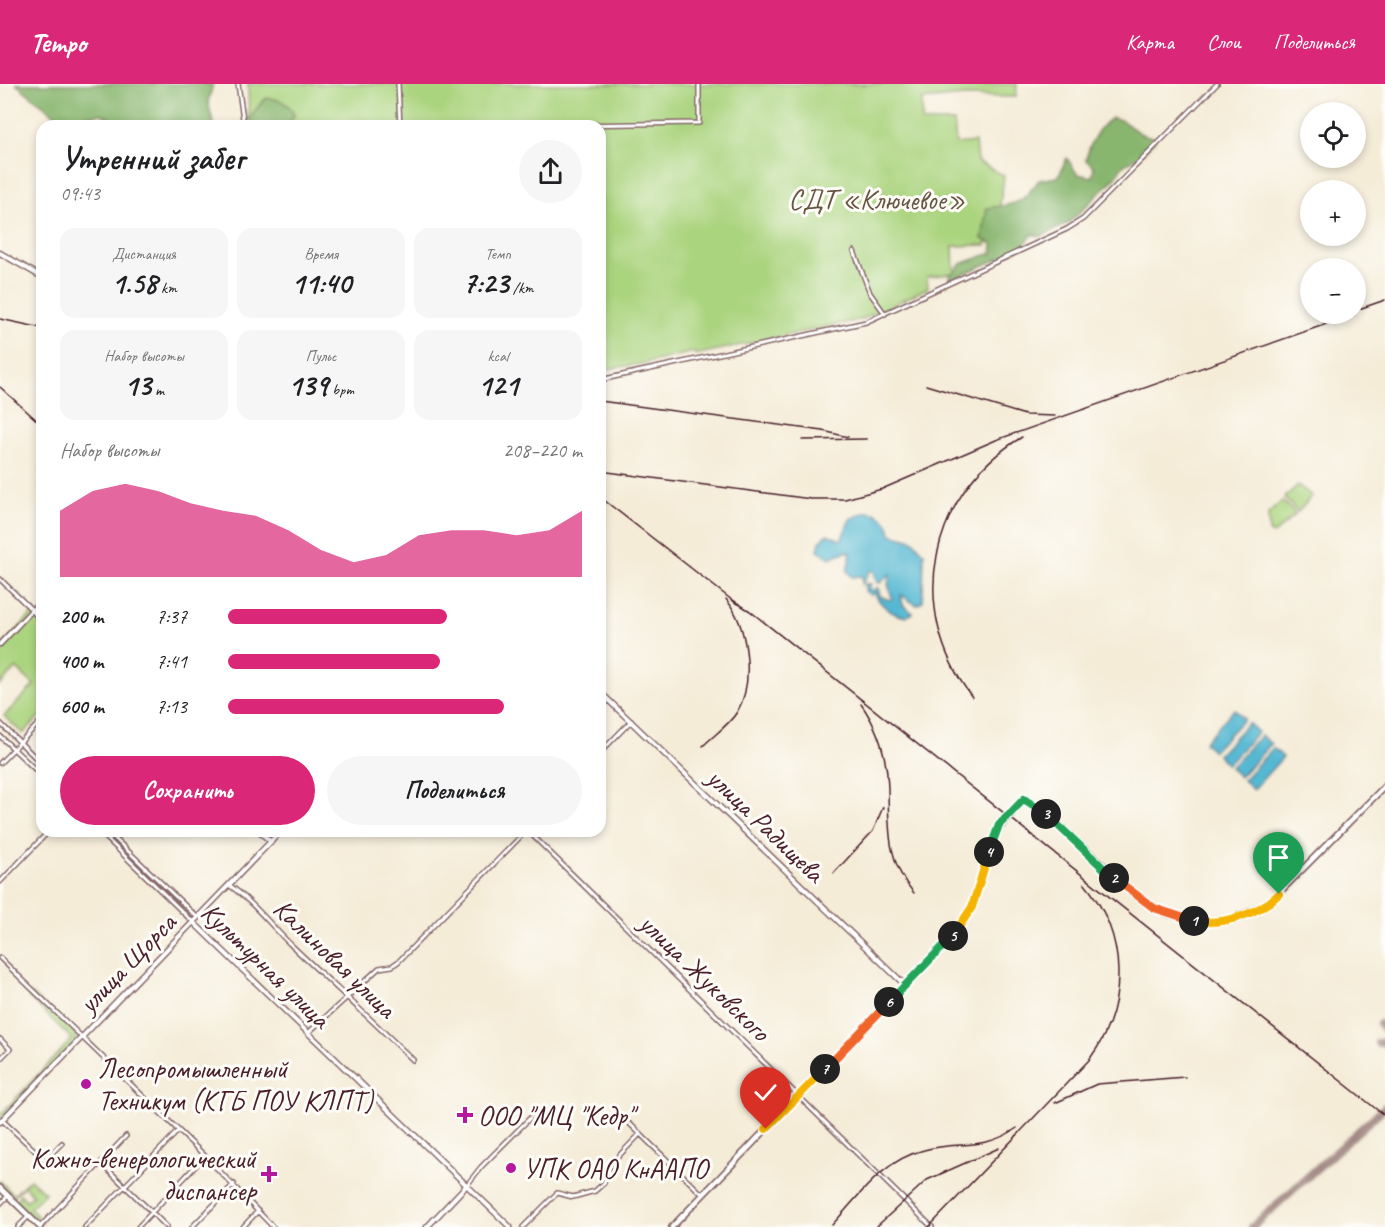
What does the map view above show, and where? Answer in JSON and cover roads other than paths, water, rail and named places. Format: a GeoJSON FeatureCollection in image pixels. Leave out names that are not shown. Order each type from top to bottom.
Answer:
{"type":"FeatureCollection","features":[{"type":"Feature","properties":{"kind":"main road"},"geometry":{"type":"LineString","coordinates":[[672,1227],[905,986],[966,919],[978,892],[995,833],[1024,799],[1044,812],[1119,882],[1154,908],[1180,918],[1206,923],[1229,920],[1257,910],[1279,894],[1385,786]]}},
{"type":"Feature","properties":{"kind":"main road"},"geometry":{"type":"LineString","coordinates":[[0,1188],[40,1227]]}},
{"type":"Feature","properties":{"kind":"street"},"geometry":{"type":"LineString","coordinates":[[238,84],[243,120]]}},
{"type":"Feature","properties":{"kind":"street"},"geometry":{"type":"LineString","coordinates":[[398,84],[400,120]]}},
{"type":"Feature","properties":{"kind":"street"},"geometry":{"type":"LineString","coordinates":[[606,124],[699,123],[699,84]]}},
{"type":"Feature","properties":{"kind":"street"},"geometry":{"type":"LineString","coordinates":[[606,379],[838,329],[885,314],[1075,225],[1217,84]]}},
{"type":"Feature","properties":{"kind":"street"},"geometry":{"type":"LineString","coordinates":[[854,251],[870,293],[885,314]]}},
{"type":"Feature","properties":{"kind":"street"},"geometry":{"type":"LineString","coordinates":[[0,253],[36,274]]}},
{"type":"Feature","properties":{"kind":"street"},"geometry":{"type":"LineString","coordinates":[[0,579],[36,614]]}},
{"type":"Feature","properties":{"kind":"street"},"geometry":{"type":"LineString","coordinates":[[0,644],[36,606]]}},
{"type":"Feature","properties":{"kind":"street","name":"улица Радищева"},"geometry":{"type":"LineString","coordinates":[[606,698],[905,986]]}},
{"type":"Feature","properties":{"kind":"street"},"geometry":{"type":"LineString","coordinates":[[606,747],[631,721]]}},
{"type":"Feature","properties":{"kind":"street"},"geometry":{"type":"LineString","coordinates":[[0,723],[36,758]]}},
{"type":"Feature","properties":{"kind":"street"},"geometry":{"type":"LineString","coordinates":[[0,763],[36,726]]}},
{"type":"Feature","properties":{"kind":"street"},"geometry":{"type":"LineString","coordinates":[[0,736],[36,770]]}},
{"type":"Feature","properties":{"kind":"street"},"geometry":{"type":"LineString","coordinates":[[0,882],[43,837]]}},
{"type":"Feature","properties":{"kind":"street","name":"Культурная улица"},"geometry":{"type":"LineString","coordinates":[[105,837],[510,1227]]}},
{"type":"Feature","properties":{"kind":"street","name":"Культурная улица"},"geometry":{"type":"LineString","coordinates":[[113,837],[198,918]]}},
{"type":"Feature","properties":{"kind":"street"},"geometry":{"type":"LineString","coordinates":[[266,837],[271,842]]}},
{"type":"Feature","properties":{"kind":"street","name":"улица Щорса"},"geometry":{"type":"LineString","coordinates":[[1,1121],[276,837]]}},
{"type":"Feature","properties":{"kind":"street"},"geometry":{"type":"LineString","coordinates":[[308,1033],[379,968],[392,966],[399,961],[521,837]]}},
{"type":"Feature","properties":{"kind":"street","name":"улица Жуковского"},"geometry":{"type":"LineString","coordinates":[[533,837],[932,1227]]}},
{"type":"Feature","properties":{"kind":"street","name":"Калиновая улица"},"geometry":{"type":"LineString","coordinates":[[229,885],[246,898],[413,1060]]}},
{"type":"Feature","properties":{"kind":"street"},"geometry":{"type":"LineString","coordinates":[[0,958],[205,1156],[273,1227]]}},
{"type":"Feature","properties":{"kind":"street"},"geometry":{"type":"LineString","coordinates":[[0,1039],[10,1048],[0,1059]]}},
{"type":"Feature","properties":{"kind":"street"},"geometry":{"type":"LineString","coordinates":[[427,1227],[481,1167],[533,1115]]}},
{"type":"Feature","properties":{"kind":"street"},"geometry":{"type":"LineString","coordinates":[[1,1121],[45,1160],[62,1143]]}},
{"type":"Feature","properties":{"kind":"street"},"geometry":{"type":"LineString","coordinates":[[630,1124],[703,1195]]}},
{"type":"Feature","properties":{"kind":"street"},"geometry":{"type":"LineString","coordinates":[[85,1227],[178,1131]]}},
{"type":"Feature","properties":{"kind":"street"},"geometry":{"type":"LineString","coordinates":[[523,1227],[557,1193],[573,1197],[595,1191],[604,1183],[610,1165],[640,1134]]}},
{"type":"Feature","properties":{"kind":"street"},"geometry":{"type":"LineString","coordinates":[[40,1227],[126,1136]]}},
{"type":"Feature","properties":{"kind":"street"},"geometry":{"type":"LineString","coordinates":[[138,1227],[205,1156]]}},
{"type":"Feature","properties":{"kind":"street"},"geometry":{"type":"LineString","coordinates":[[101,1163],[167,1227]]}},
{"type":"Feature","properties":{"kind":"street"},"geometry":{"type":"LineString","coordinates":[[192,1227],[234,1185]]}},
{"type":"Feature","properties":{"kind":"street"},"geometry":{"type":"LineString","coordinates":[[0,1204],[8,1196]]}},
{"type":"Feature","properties":{"kind":"street"},"geometry":{"type":"LineString","coordinates":[[243,1227],[259,1211]]}},
{"type":"Feature","properties":{"kind":"street"},"geometry":{"type":"LineString","coordinates":[[18,1227],[29,1216]]}},
{"type":"Feature","properties":{"kind":"water"},"geometry":{"type":"Polygon","coordinates":[[[865,512],[879,515],[888,525],[891,534],[913,540],[924,553],[923,601],[917,605],[901,595],[903,605],[913,613],[908,616],[896,614],[881,603],[875,593],[870,595],[865,591],[865,584],[871,584],[869,589],[873,591],[878,587],[880,596],[889,600],[892,598],[888,584],[890,574],[880,583],[876,581],[874,571],[870,571],[862,584],[862,576],[852,577],[847,571],[851,552],[844,552],[830,558],[818,550],[820,542],[827,534],[841,540],[850,519],[865,512]]]}},
{"type":"Feature","properties":{"kind":"water"},"geometry":{"type":"Polygon","coordinates":[[[1234,709],[1244,719],[1213,751],[1204,742],[1234,709]]]}},
{"type":"Feature","properties":{"kind":"water"},"geometry":{"type":"Polygon","coordinates":[[[1248,723],[1258,732],[1227,765],[1218,755],[1248,723]]]}},
{"type":"Feature","properties":{"kind":"water"},"geometry":{"type":"Polygon","coordinates":[[[1261,735],[1271,744],[1240,777],[1230,768],[1261,735]]]}},
{"type":"Feature","properties":{"kind":"water"},"geometry":{"type":"Polygon","coordinates":[[[1273,748],[1283,757],[1253,790],[1243,780],[1273,748]]]}},
{"type":"Feature","properties":{"kind":"railway"},"geometry":{"type":"LineString","coordinates":[[1366,307],[1385,300]]}},
{"type":"Feature","properties":{"kind":"railway"},"geometry":{"type":"LineString","coordinates":[[0,319],[36,327]]}},
{"type":"Feature","properties":{"kind":"railway"},"geometry":{"type":"LineString","coordinates":[[606,472],[811,499],[845,499],[882,489],[996,440],[1327,324]]}},
{"type":"Feature","properties":{"kind":"railway"},"geometry":{"type":"LineString","coordinates":[[926,385],[1025,415],[1055,416]]}},
{"type":"Feature","properties":{"kind":"railway"},"geometry":{"type":"LineString","coordinates":[[0,387],[36,420]]}},
{"type":"Feature","properties":{"kind":"railway"},"geometry":{"type":"LineString","coordinates":[[606,402],[823,431],[848,437]]}},
{"type":"Feature","properties":{"kind":"railway"},"geometry":{"type":"LineString","coordinates":[[972,697],[951,663],[938,628],[934,591],[937,555],[948,521],[966,489],[990,461],[1022,437]]}},
{"type":"Feature","properties":{"kind":"railway"},"geometry":{"type":"LineString","coordinates":[[802,440],[867,439]]}},
{"type":"Feature","properties":{"kind":"railway"},"geometry":{"type":"LineString","coordinates":[[606,502],[737,604]]}},
{"type":"Feature","properties":{"kind":"railway"},"geometry":{"type":"LineString","coordinates":[[703,746],[734,717],[743,700],[746,685],[744,639],[734,610],[726,599]]}},
{"type":"Feature","properties":{"kind":"railway"},"geometry":{"type":"LineString","coordinates":[[731,599],[750,611],[1385,1116]]}},
{"type":"Feature","properties":{"kind":"railway"},"geometry":{"type":"LineString","coordinates":[[861,704],[877,733],[884,754],[889,830],[894,856],[898,869],[914,893]]}},
{"type":"Feature","properties":{"kind":"railway"},"geometry":{"type":"LineString","coordinates":[[834,873],[873,831],[883,807]]}},
{"type":"Feature","properties":{"kind":"railway"},"geometry":{"type":"LineString","coordinates":[[929,1227],[1089,1060],[1102,1039],[1117,994],[1118,971],[1109,925],[1098,903],[1084,883]]}},
{"type":"Feature","properties":{"kind":"railway"},"geometry":{"type":"LineString","coordinates":[[1055,1103],[1097,1084],[1185,1077]]}},
{"type":"Feature","properties":{"kind":"railway"},"geometry":{"type":"LineString","coordinates":[[832,1225],[873,1180],[884,1170],[909,1155],[937,1147],[982,1143],[1017,1128]]}},
{"type":"Feature","properties":{"kind":"railway"},"geometry":{"type":"LineString","coordinates":[[876,1227],[927,1180],[999,1148]]}},
{"type":"Feature","properties":{"kind":"place","name":"Лесопромышленный Техникум (КГБ ПОУ КЛПТ)"},"geometry":{"type":"Point","coordinates":[86,1084]}},
{"type":"Feature","properties":{"kind":"place","name":"ООО \"МЦ \"Кедр\""},"geometry":{"type":"Point","coordinates":[465,1115]}},
{"type":"Feature","properties":{"kind":"place","name":"УПК ОАО КнААПО"},"geometry":{"type":"Point","coordinates":[511,1168]}},
{"type":"Feature","properties":{"kind":"place","name":"Кожно-венерологический диспансер"},"geometry":{"type":"Point","coordinates":[269,1174]}},
{"type":"Feature","properties":{"kind":"park label","name":"СДТ «Ключевое»"},"geometry":{"type":"Point","coordinates":[877,199]}}]}
